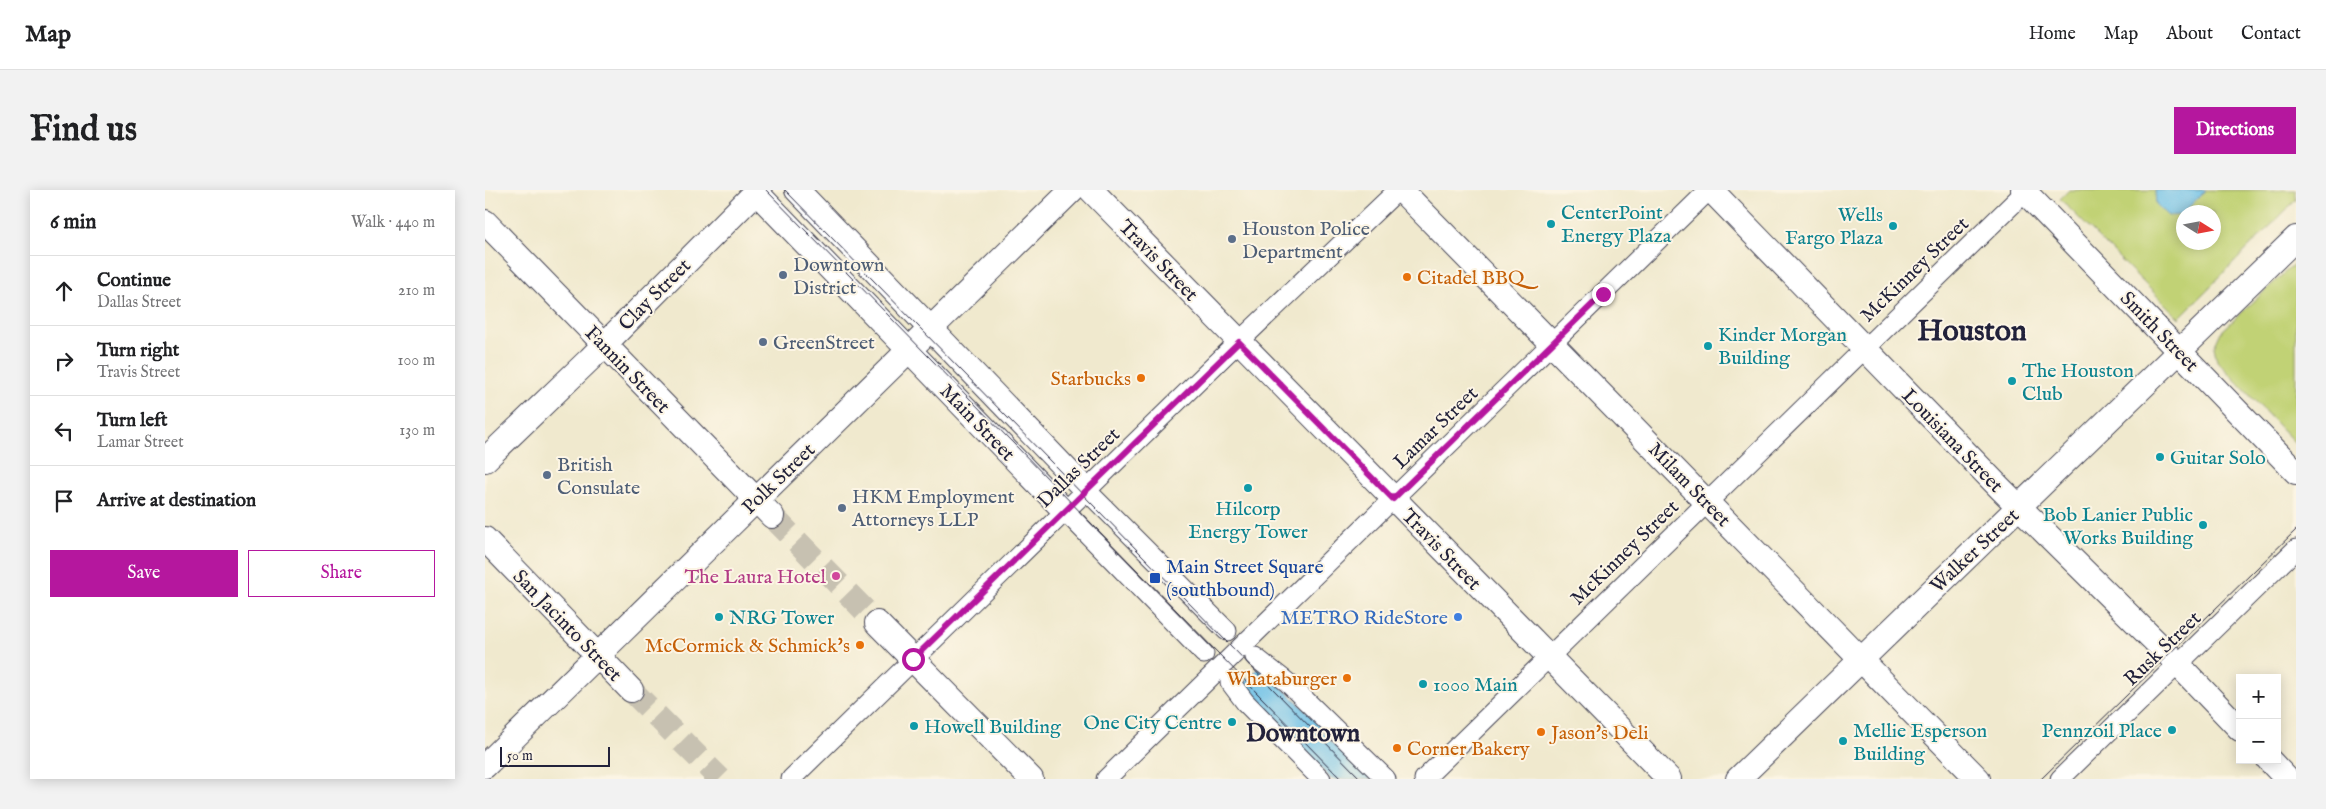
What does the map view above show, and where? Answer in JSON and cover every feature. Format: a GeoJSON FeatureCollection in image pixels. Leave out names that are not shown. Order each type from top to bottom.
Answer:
{"type":"FeatureCollection","features":[{"type":"Feature","properties":{"kind":"main road","name":"Main Street"},"geometry":{"type":"LineString","coordinates":[[797,190],[1086,490]]}},
{"type":"Feature","properties":{"kind":"main road","name":"Polk Street"},"geometry":{"type":"LineString","coordinates":[[485,766],[597,655],[764,508],[908,351],[1072,190]]}},
{"type":"Feature","properties":{"kind":"main road","name":"Travis Street"},"geometry":{"type":"LineString","coordinates":[[1091,190],[1669,779]]}},
{"type":"Feature","properties":{"kind":"main road","name":"Milam Street"},"geometry":{"type":"LineString","coordinates":[[1400,190],[1978,779]]}},
{"type":"Feature","properties":{"kind":"main road","name":"Louisiana Street"},"geometry":{"type":"LineString","coordinates":[[1710,190],[2019,507],[2178,664],[2236,725]]}},
{"type":"Feature","properties":{"kind":"main road","name":"Main Street"},"geometry":{"type":"LineString","coordinates":[[756,191],[908,351],[1065,511]]}},
{"type":"Feature","properties":{"kind":"main road","name":"Clay Street"},"geometry":{"type":"LineString","coordinates":[[485,460],[756,191]]}},
{"type":"Feature","properties":{"kind":"main road","name":"Smith Street"},"geometry":{"type":"LineString","coordinates":[[2025,191],[2296,472]]}},
{"type":"Feature","properties":{"kind":"main road","name":"Fannin Street"},"geometry":{"type":"LineString","coordinates":[[485,222],[764,508]]}},
{"type":"Feature","properties":{"kind":"main road","name":"Walker Street"},"geometry":{"type":"LineString","coordinates":[[1738,779],[1860,658],[2019,507],[2296,238]]}},
{"type":"Feature","properties":{"kind":"main road","name":"San Jacinto Street"},"geometry":{"type":"LineString","coordinates":[[485,539],[631,690]]}},
{"type":"Feature","properties":{"kind":"main road"},"geometry":{"type":"LineString","coordinates":[[877,623],[1031,779]]}},
{"type":"Feature","properties":{"kind":"main road"},"geometry":{"type":"LineString","coordinates":[[2273,764],[2287,779]]}},
{"type":"Feature","properties":{"kind":"street","name":"Dallas Street"},"geometry":{"type":"LineString","coordinates":[[791,779],[1239,342],[1400,190]]}},
{"type":"Feature","properties":{"kind":"street","name":"Lamar Street"},"geometry":{"type":"LineString","coordinates":[[1106,779],[1710,190]]}},
{"type":"Feature","properties":{"kind":"street","name":"McKinney Street"},"geometry":{"type":"LineString","coordinates":[[1424,779],[2025,191]]}},
{"type":"Feature","properties":{"kind":"street","name":"Main Street"},"geometry":{"type":"LineString","coordinates":[[1086,490],[1227,631]]}},
{"type":"Feature","properties":{"kind":"street","name":"Main Street"},"geometry":{"type":"LineString","coordinates":[[1065,511],[1204,654]]}},
{"type":"Feature","properties":{"kind":"street","name":"Rusk Street"},"geometry":{"type":"LineString","coordinates":[[2060,779],[2296,549]]}},
{"type":"Feature","properties":{"kind":"street"},"geometry":{"type":"LineString","coordinates":[[1255,657],[1287,682],[1386,779]]}},
{"type":"Feature","properties":{"kind":"street"},"geometry":{"type":"LineString","coordinates":[[1230,682],[1245,702],[1321,779]]}},
{"type":"Feature","properties":{"kind":"green space"},"geometry":{"type":"Polygon","coordinates":[[[2069,190],[2296,190],[2296,200],[2179,318],[2060,199],[2069,190]]]}},
{"type":"Feature","properties":{"kind":"green space"},"geometry":{"type":"Polygon","coordinates":[[[2296,262],[2296,444],[2217,361],[2214,347],[2221,332],[2296,262]]]}},
{"type":"Feature","properties":{"kind":"water"},"geometry":{"type":"Polygon","coordinates":[[[2155,190],[2206,190],[2191,205],[2176,205],[2176,215],[2168,216],[2156,205],[2155,190]]]}},
{"type":"Feature","properties":{"kind":"water"},"geometry":{"type":"Polygon","coordinates":[[[1260,667],[1321,724],[1318,728],[1334,745],[1338,742],[1371,779],[1331,779],[1242,685],[1260,667]]]}},
{"type":"Feature","properties":{"kind":"tunnel"},"geometry":{"type":"LineString","coordinates":[[772,516],[877,623]]}},
{"type":"Feature","properties":{"kind":"tunnel"},"geometry":{"type":"LineString","coordinates":[[631,690],[720,779]]}},
{"type":"Feature","properties":{"kind":"tram line"},"geometry":{"type":"LineString","coordinates":[[766,190],[1341,779]]}},
{"type":"Feature","properties":{"kind":"tram line"},"geometry":{"type":"LineString","coordinates":[[785,190],[1361,779]]}},
{"type":"Feature","properties":{"kind":"tram line"},"geometry":{"type":"LineString","coordinates":[[2041,779],[2296,530]]}},
{"type":"Feature","properties":{"kind":"place","name":"CenterPoint Energy Plaza"},"geometry":{"type":"Point","coordinates":[1551,224]}},
{"type":"Feature","properties":{"kind":"place","name":"Wells Fargo Plaza"},"geometry":{"type":"Point","coordinates":[1893,226]}},
{"type":"Feature","properties":{"kind":"place","name":"Houston Police Department"},"geometry":{"type":"Point","coordinates":[1232,239]}},
{"type":"Feature","properties":{"kind":"place","name":"Downtown District"},"geometry":{"type":"Point","coordinates":[783,275]}},
{"type":"Feature","properties":{"kind":"place","name":"Citadel BBQ"},"geometry":{"type":"Point","coordinates":[1407,277]}},
{"type":"Feature","properties":{"kind":"place","name":"GreenStreet"},"geometry":{"type":"Point","coordinates":[763,342]}},
{"type":"Feature","properties":{"kind":"place","name":"Kinder Morgan Building"},"geometry":{"type":"Point","coordinates":[1708,346]}},
{"type":"Feature","properties":{"kind":"place","name":"Starbucks"},"geometry":{"type":"Point","coordinates":[1141,378]}},
{"type":"Feature","properties":{"kind":"place","name":"The Houston Club"},"geometry":{"type":"Point","coordinates":[2012,381]}},
{"type":"Feature","properties":{"kind":"place","name":"Guitar Solo"},"geometry":{"type":"Point","coordinates":[2160,457]}},
{"type":"Feature","properties":{"kind":"place","name":"British Consulate"},"geometry":{"type":"Point","coordinates":[547,475]}},
{"type":"Feature","properties":{"kind":"place","name":"Hilcorp Energy Tower"},"geometry":{"type":"Point","coordinates":[1248,488]}},
{"type":"Feature","properties":{"kind":"place","name":"HKM Employment Attorneys LLP"},"geometry":{"type":"Point","coordinates":[842,508]}},
{"type":"Feature","properties":{"kind":"place","name":"Bob Lanier Public Works Building"},"geometry":{"type":"Point","coordinates":[2203,525]}},
{"type":"Feature","properties":{"kind":"place","name":"The Laura Hotel"},"geometry":{"type":"Point","coordinates":[836,576]}},
{"type":"Feature","properties":{"kind":"place","name":"Main Street Square (southbound)"},"geometry":{"type":"Point","coordinates":[1155,578]}},
{"type":"Feature","properties":{"kind":"place","name":"NRG Tower"},"geometry":{"type":"Point","coordinates":[719,617]}},
{"type":"Feature","properties":{"kind":"place","name":"METRO RideStore"},"geometry":{"type":"Point","coordinates":[1458,617]}},
{"type":"Feature","properties":{"kind":"place","name":"McCormick & Schmick's"},"geometry":{"type":"Point","coordinates":[860,645]}},
{"type":"Feature","properties":{"kind":"place","name":"Whataburger"},"geometry":{"type":"Point","coordinates":[1347,678]}},
{"type":"Feature","properties":{"kind":"place","name":"1000 Main"},"geometry":{"type":"Point","coordinates":[1423,684]}},
{"type":"Feature","properties":{"kind":"place","name":"One City Centre"},"geometry":{"type":"Point","coordinates":[1232,722]}},
{"type":"Feature","properties":{"kind":"place","name":"Howell Building"},"geometry":{"type":"Point","coordinates":[914,726]}},
{"type":"Feature","properties":{"kind":"place","name":"Pennzoil Place"},"geometry":{"type":"Point","coordinates":[2172,730]}},
{"type":"Feature","properties":{"kind":"place","name":"Jason's Deli"},"geometry":{"type":"Point","coordinates":[1541,732]}},
{"type":"Feature","properties":{"kind":"place","name":"Mellie Esperson Building"},"geometry":{"type":"Point","coordinates":[1843,741]}},
{"type":"Feature","properties":{"kind":"place","name":"Corner Bakery"},"geometry":{"type":"Point","coordinates":[1397,748]}},
{"type":"Feature","properties":{"kind":"district","name":"Houston"},"geometry":{"type":"Point","coordinates":[1972,330]}},
{"type":"Feature","properties":{"kind":"district","name":"Downtown"},"geometry":{"type":"Point","coordinates":[1303,732]}},
{"type":"Feature","properties":{"kind":"route"},"geometry":{"type":"LineString","coordinates":[[913,659],[1239,342],[1393,499],[1603,294]]}}]}
